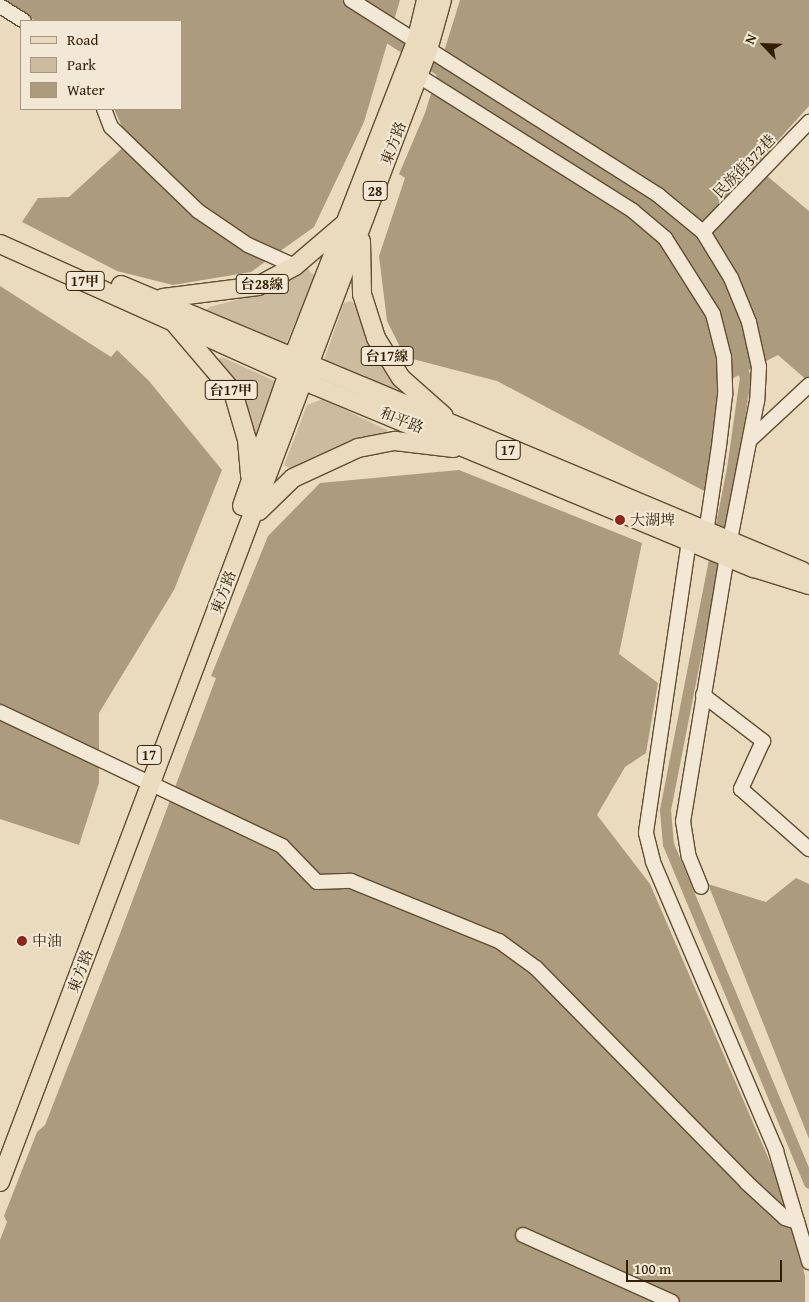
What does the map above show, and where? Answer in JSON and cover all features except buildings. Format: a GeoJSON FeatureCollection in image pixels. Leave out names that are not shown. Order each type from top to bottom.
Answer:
{"type":"FeatureCollection","features":[{"type":"Feature","properties":{"kind":"main road","name":"東方路"},"geometry":{"type":"LineString","coordinates":[[422,46],[426,0]]}},
{"type":"Feature","properties":{"kind":"main road","name":"東方路"},"geometry":{"type":"LineString","coordinates":[[0,1150],[246,530],[299,370],[422,46],[442,0]]}},
{"type":"Feature","properties":{"kind":"main road","name":"台28線"},"geometry":{"type":"LineString","coordinates":[[158,298],[258,286],[296,266],[354,222]]}},
{"type":"Feature","properties":{"kind":"main road","name":"台17線"},"geometry":{"type":"LineString","coordinates":[[354,222],[362,294],[376,338],[401,378],[436,412],[490,449]]}},
{"type":"Feature","properties":{"kind":"main road","name":"和平路"},"geometry":{"type":"LineString","coordinates":[[0,236],[158,298],[299,370]]}},
{"type":"Feature","properties":{"kind":"main road","name":"和平路"},"geometry":{"type":"LineString","coordinates":[[0,244],[169,318],[490,449],[809,585]]}},
{"type":"Feature","properties":{"kind":"main road","name":"台17甲"},"geometry":{"type":"LineString","coordinates":[[169,318],[233,392],[247,440],[251,484]]}},
{"type":"Feature","properties":{"kind":"main road","name":"東方路"},"geometry":{"type":"LineString","coordinates":[[0,1182],[251,484],[299,370]]}},
{"type":"Feature","properties":{"kind":"main road"},"geometry":{"type":"LineString","coordinates":[[246,530],[263,505],[292,478],[358,448],[394,441],[490,449]]}},
{"type":"Feature","properties":{"kind":"main road","name":"和平路"},"geometry":{"type":"LineString","coordinates":[[726,548],[809,574]]}},
{"type":"Feature","properties":{"kind":"lane"},"geometry":{"type":"LineString","coordinates":[[351,0],[658,195],[702,232],[731,278],[749,322],[759,366],[750,440],[726,548],[683,821],[689,857],[701,887]]}},
{"type":"Feature","properties":{"kind":"lane"},"geometry":{"type":"LineString","coordinates":[[0,6],[22,20]]}},
{"type":"Feature","properties":{"kind":"lane"},"geometry":{"type":"LineString","coordinates":[[412,72],[633,211],[665,238],[688,269],[713,314],[724,357],[725,394],[702,538],[646,833],[653,862],[776,1151],[809,1262]]}},
{"type":"Feature","properties":{"kind":"lane"},"geometry":{"type":"LineString","coordinates":[[104,110],[111,128],[198,211],[248,244],[296,266]]}},
{"type":"Feature","properties":{"kind":"lane","name":"民族街372巷"},"geometry":{"type":"LineString","coordinates":[[702,232],[809,122]]}},
{"type":"Feature","properties":{"kind":"lane"},"geometry":{"type":"LineString","coordinates":[[750,440],[809,384]]}},
{"type":"Feature","properties":{"kind":"lane"},"geometry":{"type":"LineString","coordinates":[[703,695],[763,740],[741,789],[809,849]]}},
{"type":"Feature","properties":{"kind":"lane"},"geometry":{"type":"LineString","coordinates":[[0,712],[145,783],[282,846],[317,882],[351,881],[500,941],[536,968],[746,1182],[785,1218],[797,1222]]}},
{"type":"Feature","properties":{"kind":"lane"},"geometry":{"type":"LineString","coordinates":[[523,1235],[672,1302]]}},
{"type":"Feature","properties":{"kind":"green space"},"geometry":{"type":"Polygon","coordinates":[[[306,267],[315,276],[284,349],[204,313],[209,307],[264,293],[306,267]]]}},
{"type":"Feature","properties":{"kind":"green space"},"geometry":{"type":"Polygon","coordinates":[[[351,301],[359,307],[373,354],[396,388],[392,395],[322,366],[344,303],[351,301]]]}},
{"type":"Feature","properties":{"kind":"green space"},"geometry":{"type":"Polygon","coordinates":[[[222,357],[279,383],[261,432],[254,434],[215,361],[222,357]]]}},
{"type":"Feature","properties":{"kind":"green space"},"geometry":{"type":"Polygon","coordinates":[[[323,399],[387,430],[389,436],[291,469],[284,465],[307,405],[323,399]]]}},
{"type":"Feature","properties":{"kind":"water"},"geometry":{"type":"Polygon","coordinates":[[[4,0],[400,0],[364,122],[314,227],[251,272],[173,285],[117,271],[22,222],[38,198],[69,197],[129,142],[114,110],[182,110],[182,20],[34,20],[4,0]]]}},
{"type":"Feature","properties":{"kind":"water"},"geometry":{"type":"Polygon","coordinates":[[[460,0],[809,0],[809,106],[755,166],[809,211],[809,382],[778,355],[722,384],[706,492],[497,381],[405,357],[387,321],[379,256],[405,178],[399,174],[425,113],[460,0]]]}},
{"type":"Feature","properties":{"kind":"water"},"geometry":{"type":"Polygon","coordinates":[[[0,286],[111,357],[117,350],[149,381],[222,470],[174,590],[99,713],[99,783],[79,845],[0,819],[0,286]]]}},
{"type":"Feature","properties":{"kind":"water"},"geometry":{"type":"Polygon","coordinates":[[[459,470],[642,543],[619,654],[658,683],[646,753],[625,767],[597,815],[650,884],[783,1192],[805,1276],[805,1302],[0,1302],[0,1240],[7,1222],[4,1216],[37,1132],[45,1125],[118,939],[216,678],[211,676],[268,536],[320,483],[459,470]]]}},
{"type":"Feature","properties":{"kind":"water"},"geometry":{"type":"Polygon","coordinates":[[[796,878],[809,884],[809,1139],[708,884],[766,902],[796,878]]]}},
{"type":"Feature","properties":{"kind":"waterway"},"geometry":{"type":"LineString","coordinates":[[375,29],[450,77]]}},
{"type":"Feature","properties":{"kind":"waterway"},"geometry":{"type":"LineString","coordinates":[[739,360],[745,377],[732,468],[665,810],[668,844],[809,1183]]}},
{"type":"Feature","properties":{"kind":"place","name":"大湖埤"},"geometry":{"type":"Point","coordinates":[620,520]}},
{"type":"Feature","properties":{"kind":"place","name":"中油"},"geometry":{"type":"Point","coordinates":[22,941]}}]}
